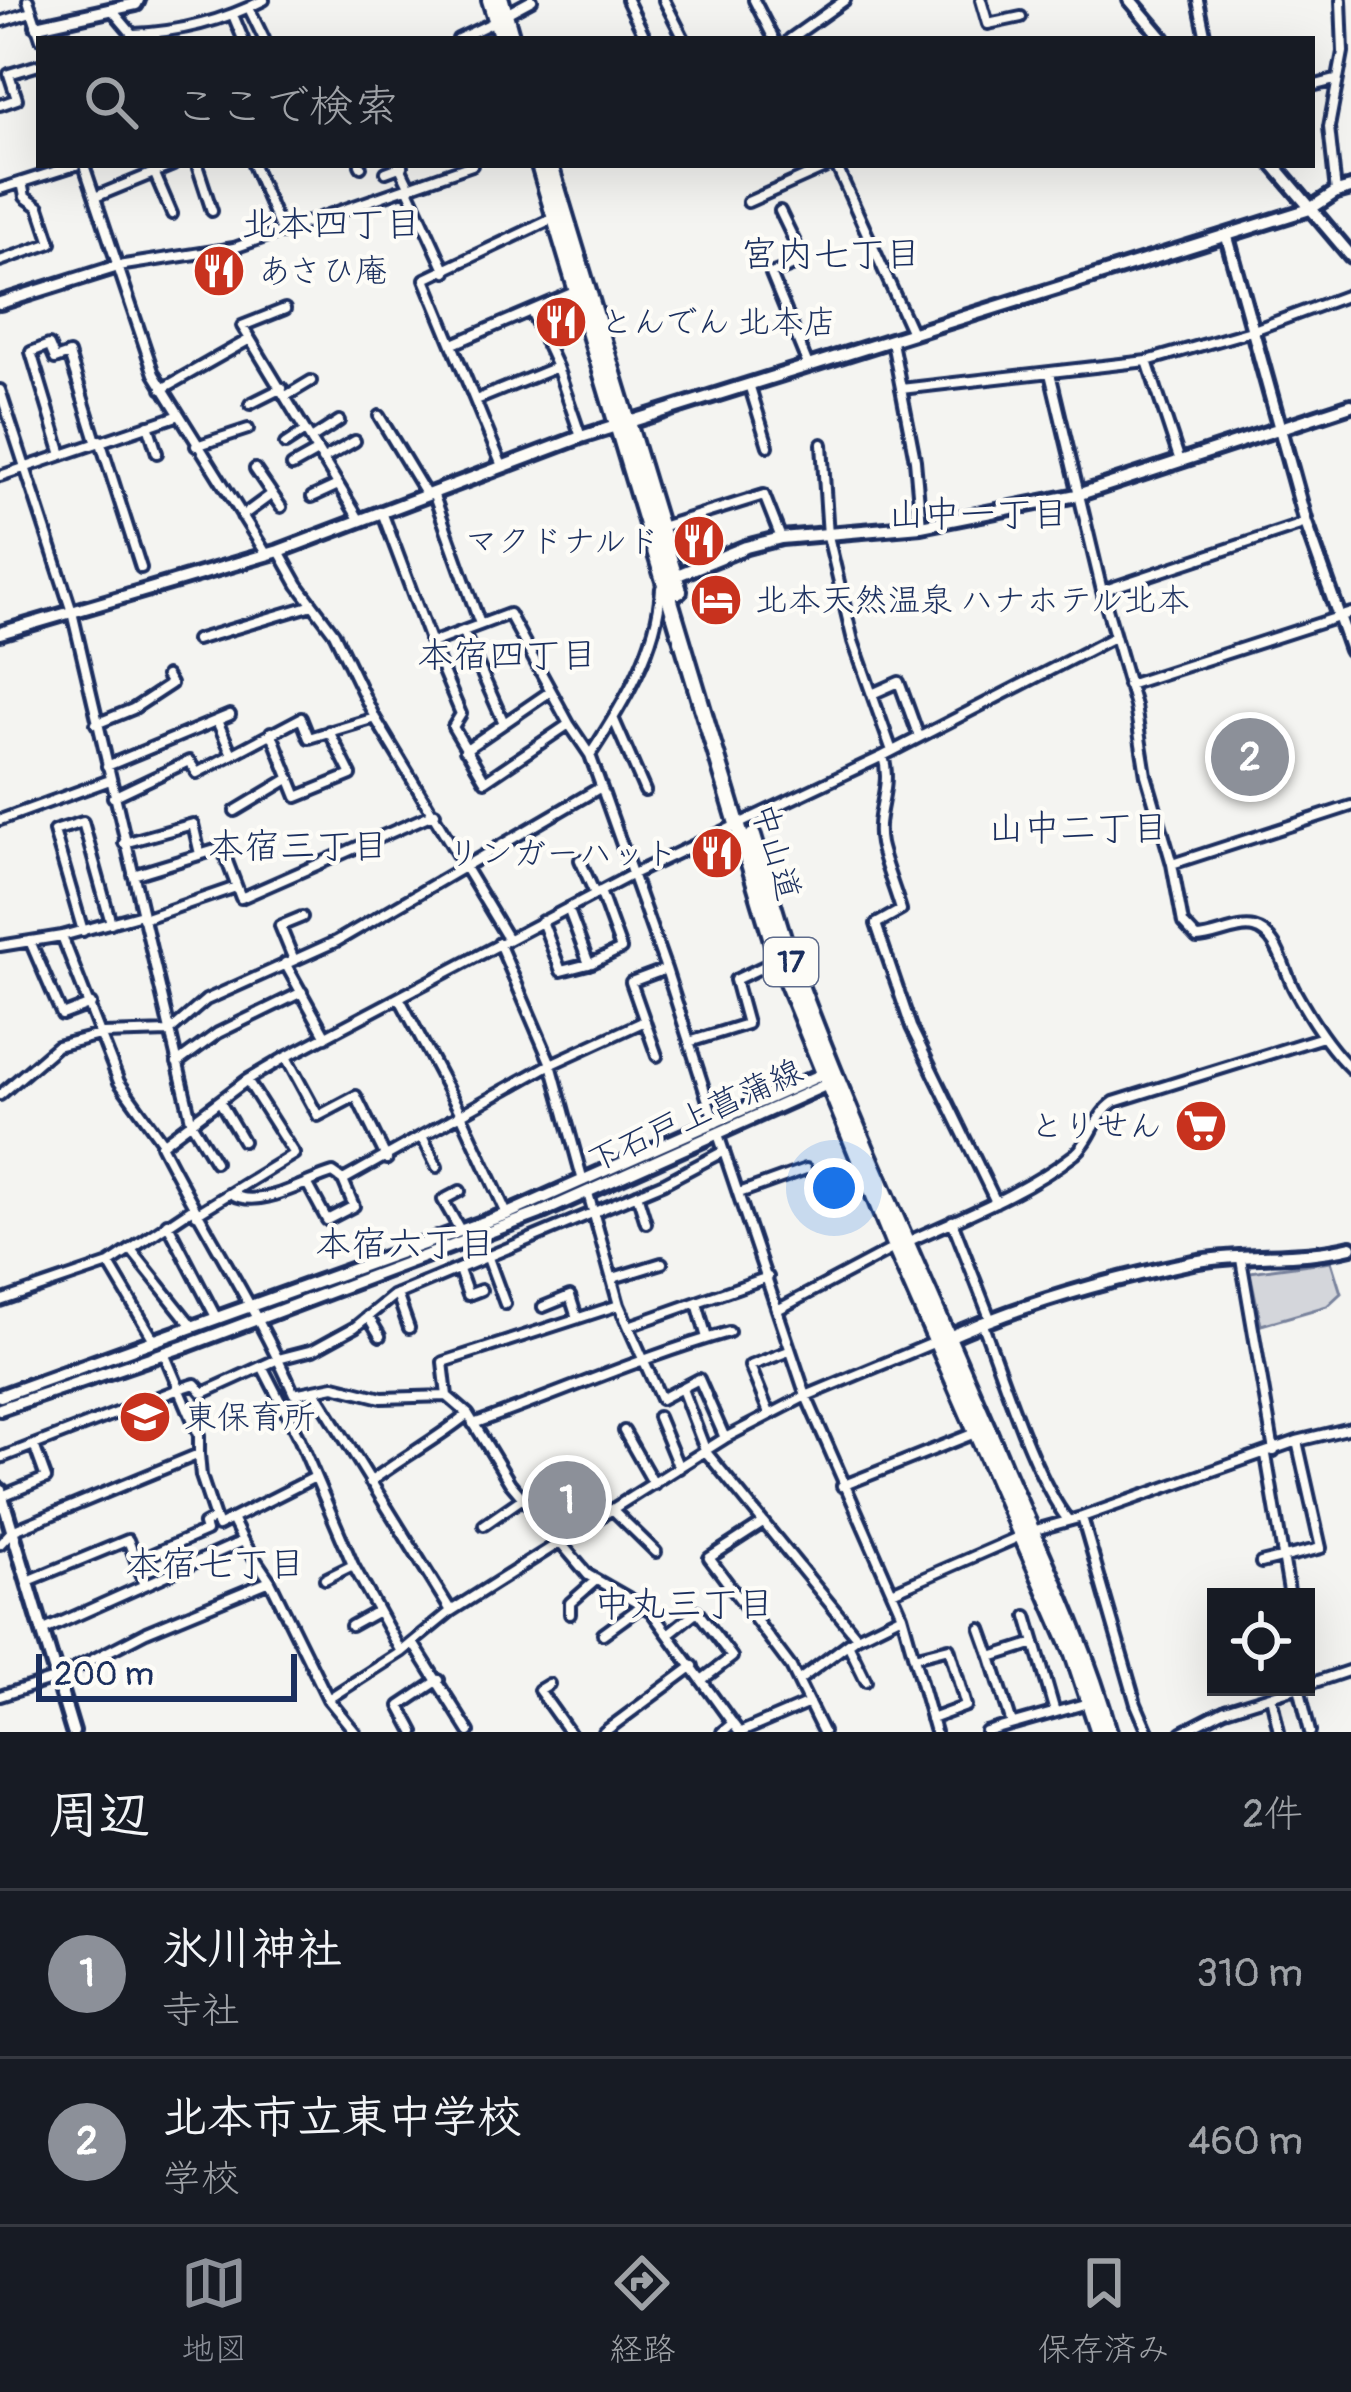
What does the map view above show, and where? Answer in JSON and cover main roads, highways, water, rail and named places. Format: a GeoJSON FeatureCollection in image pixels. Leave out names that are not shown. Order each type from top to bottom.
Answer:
{"type":"FeatureCollection","features":[{"type":"Feature","properties":{"kind":"highway"},"geometry":{"type":"LineString","coordinates":[[490,0],[501,12]]}},
{"type":"Feature","properties":{"kind":"highway","name":"中山道"},"geometry":{"type":"LineString","coordinates":[[540,168],[577,291],[661,527],[669,575]]}},
{"type":"Feature","properties":{"kind":"highway","name":"中山道"},"geometry":{"type":"LineString","coordinates":[[551,168],[744,821],[829,1078]]}},
{"type":"Feature","properties":{"kind":"highway","name":"中山道"},"geometry":{"type":"LineString","coordinates":[[744,821],[778,960],[1093,1679],[1110,1732]]}},
{"type":"Feature","properties":{"kind":"highway","name":"中山道"},"geometry":{"type":"LineString","coordinates":[[945,1338],[977,1432],[1027,1533],[1099,1732]]}},
{"type":"Feature","properties":{"kind":"main road"},"geometry":{"type":"LineString","coordinates":[[39,33],[139,0]]}},
{"type":"Feature","properties":{"kind":"main road"},"geometry":{"type":"LineString","coordinates":[[1130,0],[1160,36]]}},
{"type":"Feature","properties":{"kind":"main road"},"geometry":{"type":"LineString","coordinates":[[1276,168],[1345,242],[1351,256]]}},
{"type":"Feature","properties":{"kind":"main road"},"geometry":{"type":"LineString","coordinates":[[0,633],[273,553],[580,437],[1227,237],[1310,209],[1351,188]]}},
{"type":"Feature","properties":{"kind":"main road"},"geometry":{"type":"LineString","coordinates":[[1227,237],[1306,523],[1346,615],[1351,650]]}},
{"type":"Feature","properties":{"kind":"main road"},"geometry":{"type":"LineString","coordinates":[[0,303],[118,266]]}},
{"type":"Feature","properties":{"kind":"main road"},"geometry":{"type":"LineString","coordinates":[[669,575],[781,538],[921,526],[1077,495],[1351,405]]}},
{"type":"Feature","properties":{"kind":"main road","name":"下石戸上菖蒲線"},"geometry":{"type":"LineString","coordinates":[[0,1409],[260,1318],[511,1218],[829,1078]]}},
{"type":"Feature","properties":{"kind":"main road","name":"下石戸上菖蒲線"},"geometry":{"type":"LineString","coordinates":[[0,1396],[460,1230],[511,1218]]}},
{"type":"Feature","properties":{"kind":"main road"},"geometry":{"type":"LineString","coordinates":[[945,1338],[1028,1305],[1196,1262],[1318,1255],[1351,1247]]}},
{"type":"Feature","properties":{"kind":"main road"},"geometry":{"type":"LineString","coordinates":[[1,1493],[73,1732]]}},
{"type":"Feature","properties":{"kind":"place","name":"あさひ庵"},"geometry":{"type":"Point","coordinates":[219,271]}},
{"type":"Feature","properties":{"kind":"place","name":"とんでん 北本店"},"geometry":{"type":"Point","coordinates":[561,322]}},
{"type":"Feature","properties":{"kind":"place","name":"マクドナルド"},"geometry":{"type":"Point","coordinates":[699,541]}},
{"type":"Feature","properties":{"kind":"place","name":"北本天然温泉 ハナホテル北本"},"geometry":{"type":"Point","coordinates":[716,600]}},
{"type":"Feature","properties":{"kind":"place","name":"北本市立東中学校"},"geometry":{"type":"Point","coordinates":[1250,757]}},
{"type":"Feature","properties":{"kind":"place","name":"リンガーハット"},"geometry":{"type":"Point","coordinates":[717,853]}},
{"type":"Feature","properties":{"kind":"place","name":"とりせん"},"geometry":{"type":"Point","coordinates":[1201,1126]}},
{"type":"Feature","properties":{"kind":"place","name":"東保育所"},"geometry":{"type":"Point","coordinates":[145,1417]}},
{"type":"Feature","properties":{"kind":"place","name":"氷川神社"},"geometry":{"type":"Point","coordinates":[567,1500]}},
{"type":"Feature","properties":{"kind":"district","name":"北本四丁目"},"geometry":{"type":"Point","coordinates":[331,224]}},
{"type":"Feature","properties":{"kind":"district","name":"宮内七丁目"},"geometry":{"type":"Point","coordinates":[831,254]}},
{"type":"Feature","properties":{"kind":"district","name":"山中一丁目"},"geometry":{"type":"Point","coordinates":[978,514]}},
{"type":"Feature","properties":{"kind":"district","name":"本宿四丁目"},"geometry":{"type":"Point","coordinates":[507,655]}},
{"type":"Feature","properties":{"kind":"district","name":"山中二丁目"},"geometry":{"type":"Point","coordinates":[1078,828]}},
{"type":"Feature","properties":{"kind":"district","name":"本宿三丁目"},"geometry":{"type":"Point","coordinates":[298,846]}},
{"type":"Feature","properties":{"kind":"district","name":"本宿六丁目"},"geometry":{"type":"Point","coordinates":[405,1244]}},
{"type":"Feature","properties":{"kind":"district","name":"本宿七丁目"},"geometry":{"type":"Point","coordinates":[215,1564]}},
{"type":"Feature","properties":{"kind":"district","name":"中丸三丁目"},"geometry":{"type":"Point","coordinates":[684,1604]}}]}
